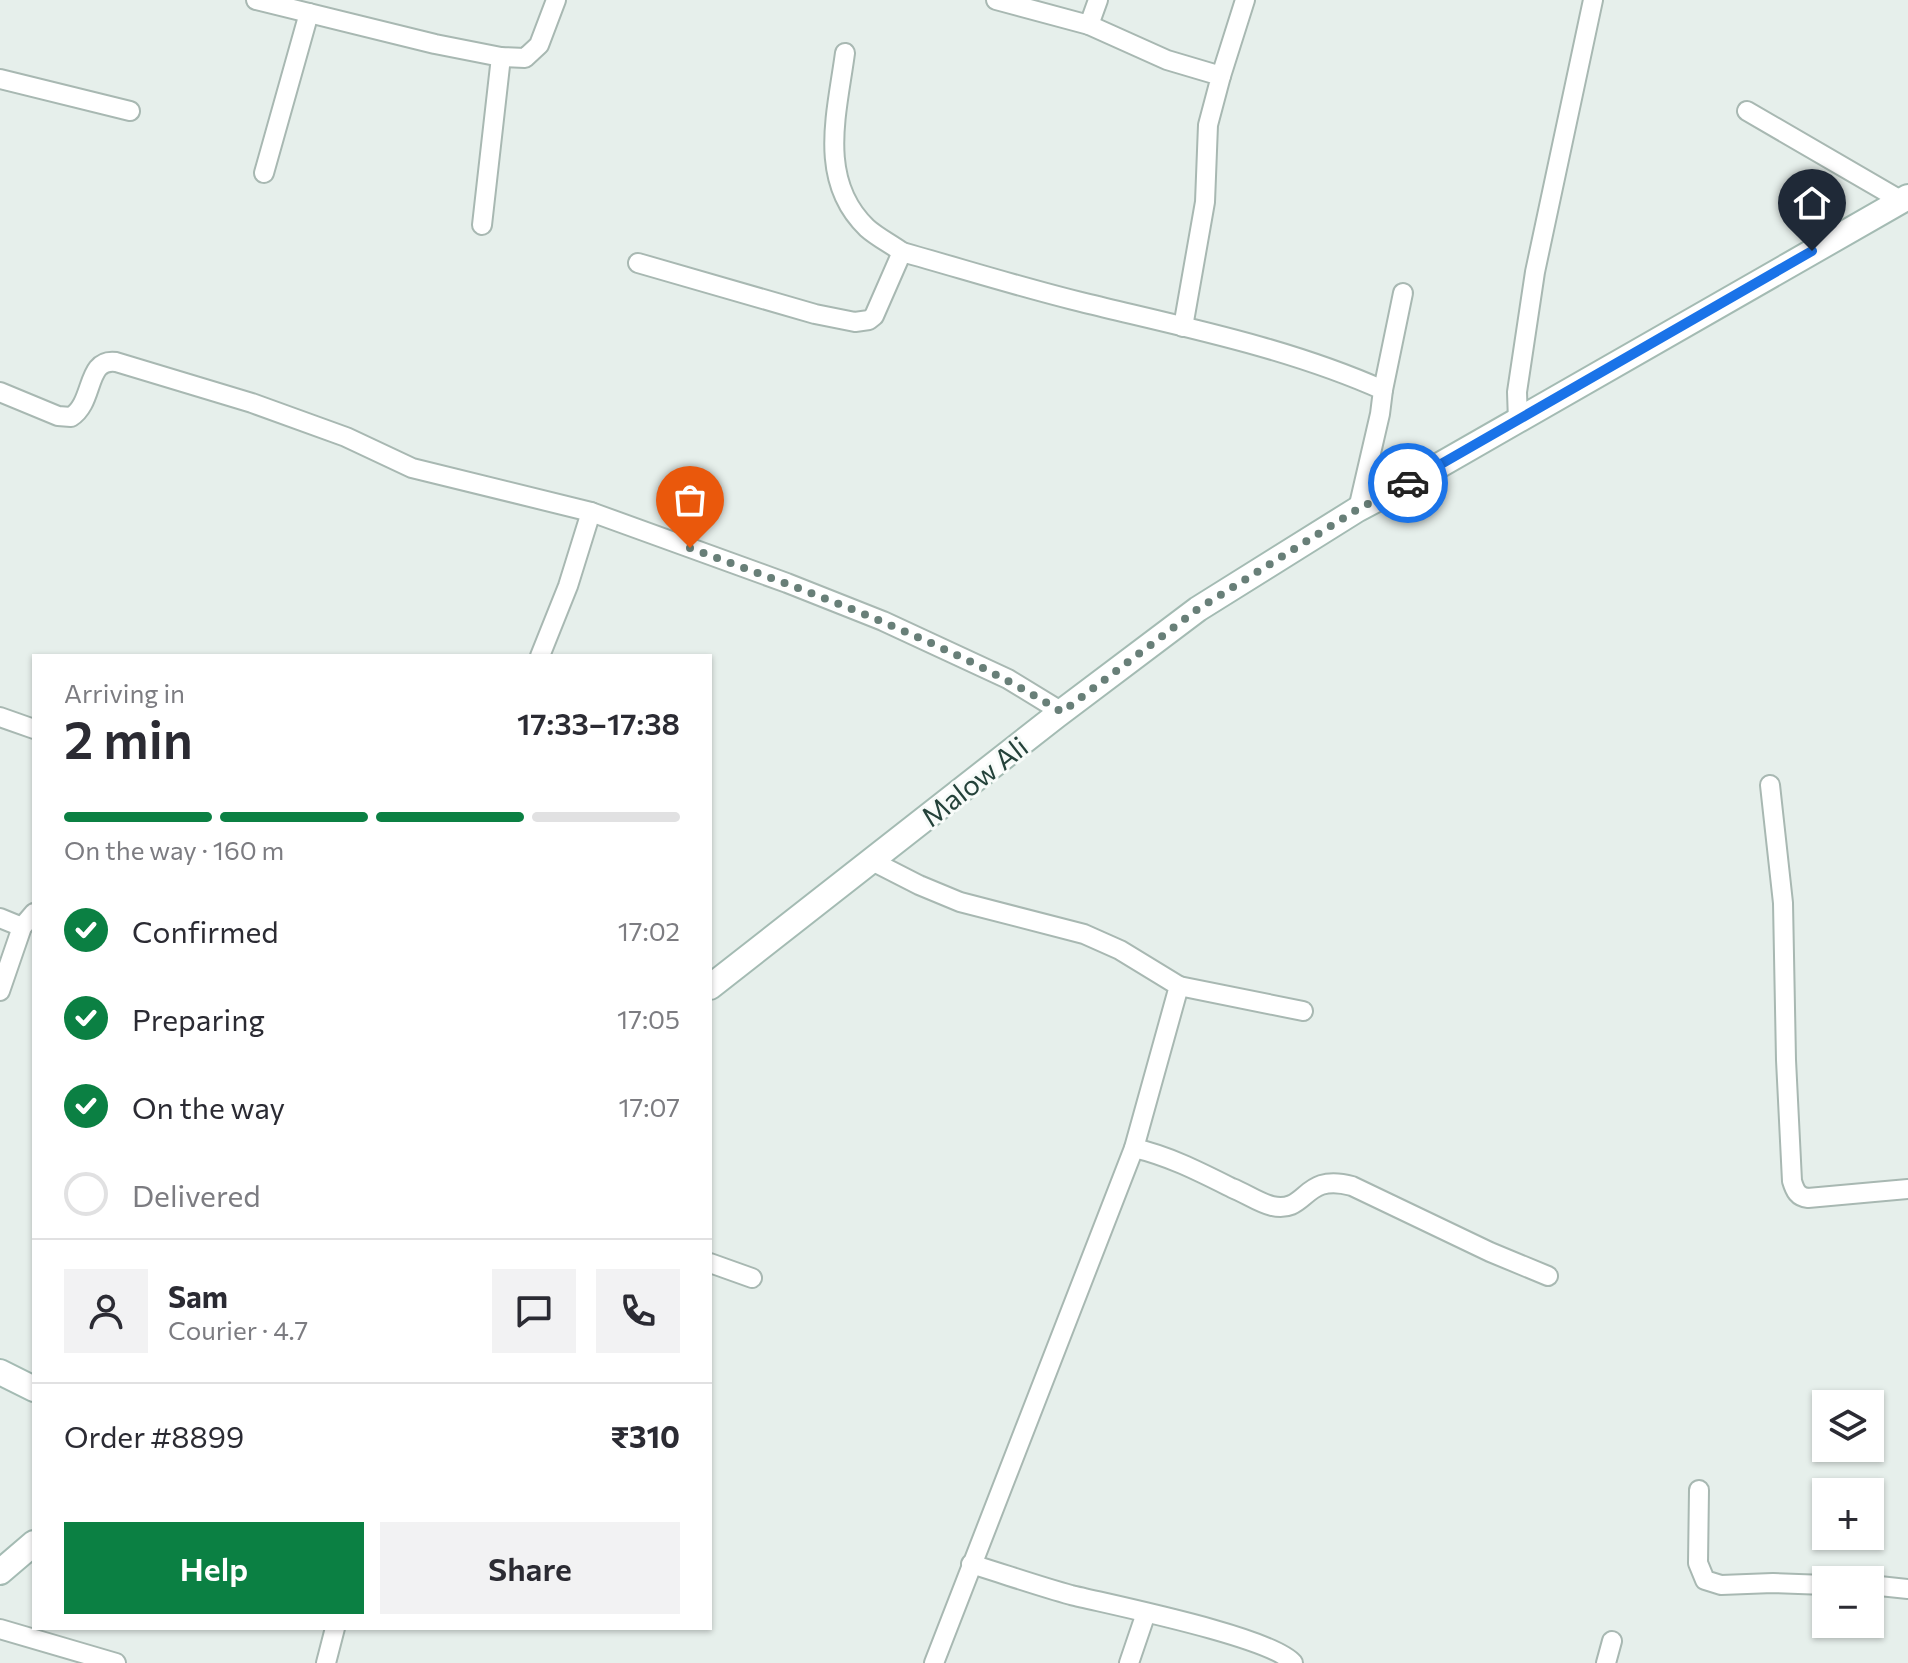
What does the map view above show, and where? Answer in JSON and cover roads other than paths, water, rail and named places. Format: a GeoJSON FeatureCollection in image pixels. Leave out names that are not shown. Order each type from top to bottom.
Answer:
{"type":"FeatureCollection","features":[{"type":"Feature","properties":{"kind":"street"},"geometry":{"type":"LineString","coordinates":[[256,0],[501,57],[525,58],[539,45],[556,0]]}},
{"type":"Feature","properties":{"kind":"street"},"geometry":{"type":"LineString","coordinates":[[996,0],[1089,25],[1167,60],[1221,76]]}},
{"type":"Feature","properties":{"kind":"street"},"geometry":{"type":"LineString","coordinates":[[1089,25],[1098,0]]}},
{"type":"Feature","properties":{"kind":"street"},"geometry":{"type":"LineString","coordinates":[[1183,327],[1205,202],[1208,125],[1245,0]]}},
{"type":"Feature","properties":{"kind":"street"},"geometry":{"type":"LineString","coordinates":[[1518,421],[1517,392],[1535,272],[1593,0]]}},
{"type":"Feature","properties":{"kind":"street"},"geometry":{"type":"LineString","coordinates":[[264,173],[309,13]]}},
{"type":"Feature","properties":{"kind":"street"},"geometry":{"type":"LineString","coordinates":[[845,53],[832,150],[840,191],[868,229],[902,252],[1010,285],[1183,327],[1331,368],[1383,390]]}},
{"type":"Feature","properties":{"kind":"street"},"geometry":{"type":"LineString","coordinates":[[482,225],[501,57]]}},
{"type":"Feature","properties":{"kind":"street"},"geometry":{"type":"LineString","coordinates":[[0,79],[130,111]]}},
{"type":"Feature","properties":{"kind":"street"},"geometry":{"type":"LineString","coordinates":[[1747,111],[1905,199]]}},
{"type":"Feature","properties":{"kind":"street","name":"Malow Ali"},"geometry":{"type":"LineString","coordinates":[[712,985],[1198,609],[1358,509],[1905,199]]}},
{"type":"Feature","properties":{"kind":"street"},"geometry":{"type":"LineString","coordinates":[[638,263],[815,314],[855,322],[874,316],[902,252]]}},
{"type":"Feature","properties":{"kind":"street"},"geometry":{"type":"LineString","coordinates":[[1358,509],[1403,293]]}},
{"type":"Feature","properties":{"kind":"street"},"geometry":{"type":"LineString","coordinates":[[0,392],[58,416],[71,417],[86,399],[98,365],[104,361],[116,362],[279,413],[346,437],[412,468],[591,512],[883,621],[1008,679],[1062,712]]}},
{"type":"Feature","properties":{"kind":"street"},"geometry":{"type":"LineString","coordinates":[[541,654],[568,586],[591,512]]}},
{"type":"Feature","properties":{"kind":"street"},"geometry":{"type":"LineString","coordinates":[[0,717],[32,728]]}},
{"type":"Feature","properties":{"kind":"street"},"geometry":{"type":"LineString","coordinates":[[1770,785],[1783,903],[1792,1181],[1798,1194],[1808,1198],[1908,1189]]}},
{"type":"Feature","properties":{"kind":"street"},"geometry":{"type":"LineString","coordinates":[[872,861],[960,902],[1084,934],[1120,950],[1179,986],[1303,1011]]}},
{"type":"Feature","properties":{"kind":"street"},"geometry":{"type":"LineString","coordinates":[[0,918],[28,920],[0,991]]}},
{"type":"Feature","properties":{"kind":"street"},"geometry":{"type":"LineString","coordinates":[[934,1663],[1134,1148],[1179,986]]}},
{"type":"Feature","properties":{"kind":"street"},"geometry":{"type":"LineString","coordinates":[[1134,1148],[1163,1155],[1270,1206],[1292,1205],[1318,1184],[1337,1182],[1352,1186],[1548,1276]]}},
{"type":"Feature","properties":{"kind":"street"},"geometry":{"type":"LineString","coordinates":[[712,1264],[752,1278]]}},
{"type":"Feature","properties":{"kind":"street"},"geometry":{"type":"LineString","coordinates":[[0,1372],[32,1388]]}},
{"type":"Feature","properties":{"kind":"street"},"geometry":{"type":"LineString","coordinates":[[1699,1490],[1698,1563],[1705,1580],[1721,1585],[1812,1585]]}},
{"type":"Feature","properties":{"kind":"street"},"geometry":{"type":"LineString","coordinates":[[0,1572],[32,1545]]}},
{"type":"Feature","properties":{"kind":"street"},"geometry":{"type":"LineString","coordinates":[[971,1564],[1271,1648],[1293,1663]]}},
{"type":"Feature","properties":{"kind":"street"},"geometry":{"type":"LineString","coordinates":[[1884,1586],[1908,1589]]}},
{"type":"Feature","properties":{"kind":"street"},"geometry":{"type":"LineString","coordinates":[[1129,1663],[1146,1613]]}},
{"type":"Feature","properties":{"kind":"street"},"geometry":{"type":"LineString","coordinates":[[0,1629],[116,1663]]}},
{"type":"Feature","properties":{"kind":"street"},"geometry":{"type":"LineString","coordinates":[[326,1663],[334,1630]]}},
{"type":"Feature","properties":{"kind":"street"},"geometry":{"type":"LineString","coordinates":[[1606,1663],[1612,1641]]}}]}
